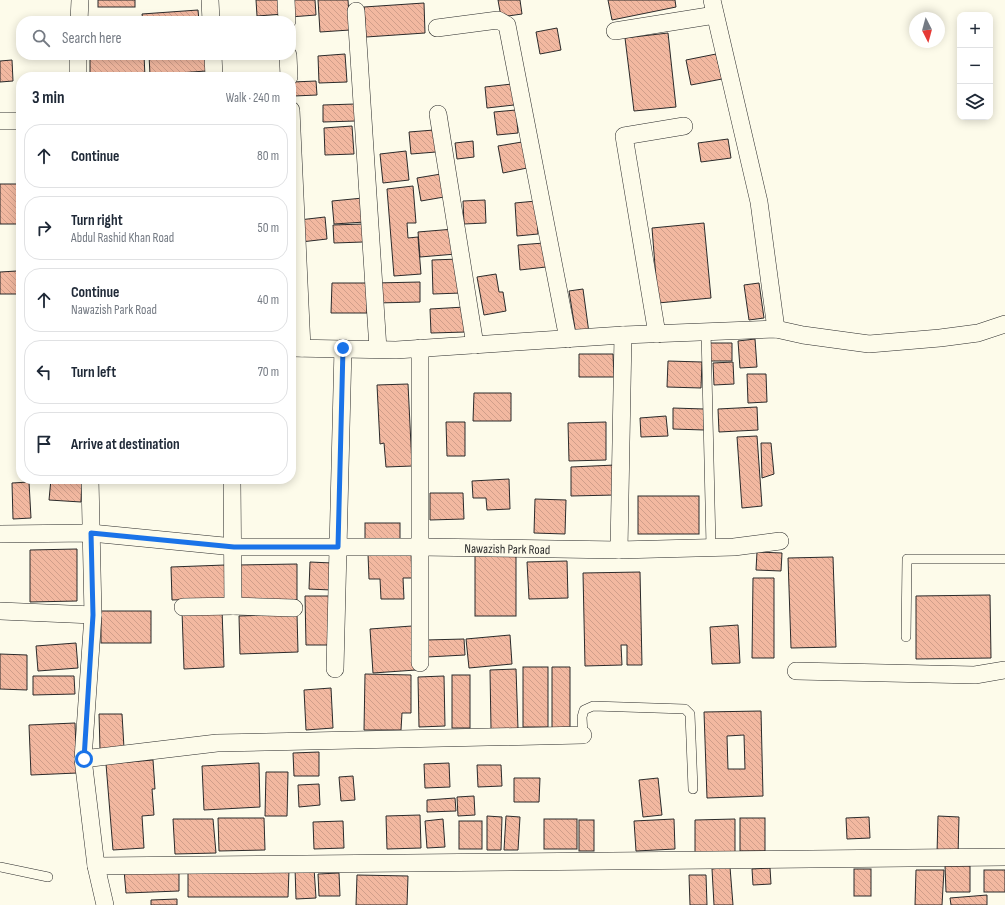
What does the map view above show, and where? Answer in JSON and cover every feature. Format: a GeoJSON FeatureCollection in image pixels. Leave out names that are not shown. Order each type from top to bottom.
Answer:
{"type":"FeatureCollection","features":[{"type":"Feature","properties":{"kind":"street"},"geometry":{"type":"LineString","coordinates":[[79,16],[80,0]]}},
{"type":"Feature","properties":{"kind":"street"},"geometry":{"type":"LineString","coordinates":[[210,0],[211,16]]}},
{"type":"Feature","properties":{"kind":"street"},"geometry":{"type":"LineString","coordinates":[[286,0],[287,16]]}},
{"type":"Feature","properties":{"kind":"street"},"geometry":{"type":"LineString","coordinates":[[615,30],[713,7],[759,202],[776,328]]}},
{"type":"Feature","properties":{"kind":"street"},"geometry":{"type":"LineString","coordinates":[[356,11],[378,349]]}},
{"type":"Feature","properties":{"kind":"street"},"geometry":{"type":"LineString","coordinates":[[437,28],[498,20],[507,25],[568,339]]}},
{"type":"Feature","properties":{"kind":"street"},"geometry":{"type":"LineString","coordinates":[[78,60],[78,72]]}},
{"type":"Feature","properties":{"kind":"street"},"geometry":{"type":"LineString","coordinates":[[213,60],[214,72]]}},
{"type":"Feature","properties":{"kind":"street"},"geometry":{"type":"LineString","coordinates":[[288,60],[289,72]]}},
{"type":"Feature","properties":{"kind":"street"},"geometry":{"type":"LineString","coordinates":[[438,114],[475,345]]}},
{"type":"Feature","properties":{"kind":"street"},"geometry":{"type":"LineString","coordinates":[[0,122],[16,121]]}},
{"type":"Feature","properties":{"kind":"street"},"geometry":{"type":"LineString","coordinates":[[657,334],[624,136],[684,126]]}},
{"type":"Feature","properties":{"kind":"street"},"geometry":{"type":"LineString","coordinates":[[296,308],[297,348],[420,348],[623,335],[776,328],[803,335],[869,344],[978,333],[1005,324]]}},
{"type":"Feature","properties":{"kind":"street"},"geometry":{"type":"LineString","coordinates":[[619,550],[623,335]]}},
{"type":"Feature","properties":{"kind":"street"},"geometry":{"type":"LineString","coordinates":[[335,669],[343,348]]}},
{"type":"Feature","properties":{"kind":"street"},"geometry":{"type":"LineString","coordinates":[[420,348],[420,663]]}},
{"type":"Feature","properties":{"kind":"street"},"geometry":{"type":"LineString","coordinates":[[90,484],[93,615],[84,759],[96,866],[105,905]]}},
{"type":"Feature","properties":{"kind":"street"},"geometry":{"type":"LineString","coordinates":[[232,484],[234,547],[233,606]]}},
{"type":"Feature","properties":{"kind":"street","name":"Nawazish Park Road"},"geometry":{"type":"LineString","coordinates":[[0,534],[91,533],[234,547],[420,546],[619,550],[734,546],[780,541]]}},
{"type":"Feature","properties":{"kind":"street"},"geometry":{"type":"LineString","coordinates":[[183,607],[233,606],[294,608]]}},
{"type":"Feature","properties":{"kind":"street"},"geometry":{"type":"LineString","coordinates":[[0,611],[93,615]]}},
{"type":"Feature","properties":{"kind":"street"},"geometry":{"type":"LineString","coordinates":[[796,671],[976,675],[1005,670]]}},
{"type":"Feature","properties":{"kind":"street"},"geometry":{"type":"LineString","coordinates":[[84,759],[217,743],[583,735]]}},
{"type":"Feature","properties":{"kind":"street"},"geometry":{"type":"LineString","coordinates":[[96,866],[1005,857]]}},
{"type":"Feature","properties":{"kind":"lane"},"geometry":{"type":"LineString","coordinates":[[706,332],[711,546]]}},
{"type":"Feature","properties":{"kind":"lane"},"geometry":{"type":"LineString","coordinates":[[906,637],[906,559],[1005,559]]}},
{"type":"Feature","properties":{"kind":"lane"},"geometry":{"type":"LineString","coordinates":[[583,735],[582,716],[584,710],[593,706],[685,709],[690,714],[693,789]]}},
{"type":"Feature","properties":{"kind":"lane"},"geometry":{"type":"LineString","coordinates":[[0,867],[48,877]]}},
{"type":"Feature","properties":{"kind":"building"},"geometry":{"type":"Polygon","coordinates":[[[98,0],[135,0],[135,7],[98,7],[98,0]]]}},
{"type":"Feature","properties":{"kind":"building"},"geometry":{"type":"Polygon","coordinates":[[[256,0],[284,0],[284,14],[257,16],[256,0]]]}},
{"type":"Feature","properties":{"kind":"building"},"geometry":{"type":"Polygon","coordinates":[[[289,0],[315,0],[316,15],[290,16],[289,0]]]}},
{"type":"Feature","properties":{"kind":"building"},"geometry":{"type":"Polygon","coordinates":[[[318,0],[348,0],[350,30],[320,32],[318,0]]]}},
{"type":"Feature","properties":{"kind":"building"},"geometry":{"type":"Polygon","coordinates":[[[498,0],[520,0],[522,14],[501,17],[498,0]]]}},
{"type":"Feature","properties":{"kind":"building"},"geometry":{"type":"Polygon","coordinates":[[[608,0],[675,0],[676,7],[612,20],[608,0]]]}},
{"type":"Feature","properties":{"kind":"building"},"geometry":{"type":"Polygon","coordinates":[[[424,3],[425,33],[366,37],[364,7],[424,3]]]}},
{"type":"Feature","properties":{"kind":"building"},"geometry":{"type":"Polygon","coordinates":[[[198,10],[199,16],[142,16],[142,14],[198,10]]]}},
{"type":"Feature","properties":{"kind":"building"},"geometry":{"type":"Polygon","coordinates":[[[557,28],[561,50],[540,54],[536,32],[557,28]]]}},
{"type":"Feature","properties":{"kind":"building"},"geometry":{"type":"Polygon","coordinates":[[[668,33],[676,107],[634,111],[625,38],[668,33]]]}},
{"type":"Feature","properties":{"kind":"building"},"geometry":{"type":"Polygon","coordinates":[[[345,54],[347,82],[319,83],[318,56],[345,54]]]}},
{"type":"Feature","properties":{"kind":"building"},"geometry":{"type":"Polygon","coordinates":[[[716,54],[722,79],[691,85],[686,60],[716,54]]]}},
{"type":"Feature","properties":{"kind":"building"},"geometry":{"type":"Polygon","coordinates":[[[12,60],[13,81],[0,82],[0,61],[12,60]]]}},
{"type":"Feature","properties":{"kind":"building"},"geometry":{"type":"Polygon","coordinates":[[[90,60],[144,60],[145,72],[90,72],[90,60]]]}},
{"type":"Feature","properties":{"kind":"building"},"geometry":{"type":"Polygon","coordinates":[[[149,60],[205,60],[206,71],[150,72],[149,60]]]}},
{"type":"Feature","properties":{"kind":"building"},"geometry":{"type":"Polygon","coordinates":[[[316,81],[317,95],[296,96],[296,82],[316,81]]]}},
{"type":"Feature","properties":{"kind":"building"},"geometry":{"type":"Polygon","coordinates":[[[512,84],[514,105],[487,108],[485,87],[512,84]]]}},
{"type":"Feature","properties":{"kind":"building"},"geometry":{"type":"Polygon","coordinates":[[[355,104],[355,121],[323,122],[323,105],[355,104]]]}},
{"type":"Feature","properties":{"kind":"building"},"geometry":{"type":"Polygon","coordinates":[[[516,110],[518,133],[497,135],[494,112],[516,110]]]}},
{"type":"Feature","properties":{"kind":"building"},"geometry":{"type":"Polygon","coordinates":[[[352,126],[354,154],[325,155],[324,128],[352,126]]]}},
{"type":"Feature","properties":{"kind":"building"},"geometry":{"type":"Polygon","coordinates":[[[434,130],[436,152],[411,154],[409,132],[434,130]]]}},
{"type":"Feature","properties":{"kind":"building"},"geometry":{"type":"Polygon","coordinates":[[[728,139],[731,158],[701,162],[698,143],[728,139]]]}},
{"type":"Feature","properties":{"kind":"building"},"geometry":{"type":"Polygon","coordinates":[[[473,141],[474,157],[457,159],[455,143],[473,141]]]}},
{"type":"Feature","properties":{"kind":"building"},"geometry":{"type":"Polygon","coordinates":[[[522,142],[527,168],[503,173],[498,146],[522,142]]]}},
{"type":"Feature","properties":{"kind":"building"},"geometry":{"type":"Polygon","coordinates":[[[406,151],[409,180],[383,183],[380,154],[406,151]]]}},
{"type":"Feature","properties":{"kind":"building"},"geometry":{"type":"Polygon","coordinates":[[[441,174],[444,197],[421,201],[417,178],[441,174]]]}},
{"type":"Feature","properties":{"kind":"building"},"geometry":{"type":"Polygon","coordinates":[[[0,184],[16,184],[16,224],[0,224],[0,184]]]}},
{"type":"Feature","properties":{"kind":"building"},"geometry":{"type":"Polygon","coordinates":[[[413,186],[416,223],[407,223],[408,238],[418,237],[421,274],[394,276],[387,189],[413,186]]]}},
{"type":"Feature","properties":{"kind":"building"},"geometry":{"type":"Polygon","coordinates":[[[363,198],[365,222],[334,224],[332,201],[363,198]]]}},
{"type":"Feature","properties":{"kind":"building"},"geometry":{"type":"Polygon","coordinates":[[[485,200],[486,223],[464,224],[463,201],[485,200]]]}},
{"type":"Feature","properties":{"kind":"building"},"geometry":{"type":"Polygon","coordinates":[[[536,201],[538,234],[517,236],[515,203],[536,201]]]}},
{"type":"Feature","properties":{"kind":"building"},"geometry":{"type":"Polygon","coordinates":[[[325,217],[327,239],[301,242],[299,220],[325,217]]]}},
{"type":"Feature","properties":{"kind":"building"},"geometry":{"type":"Polygon","coordinates":[[[704,223],[711,298],[658,303],[652,228],[704,223]]]}},
{"type":"Feature","properties":{"kind":"building"},"geometry":{"type":"Polygon","coordinates":[[[363,224],[363,242],[334,243],[333,225],[363,224]]]}},
{"type":"Feature","properties":{"kind":"building"},"geometry":{"type":"Polygon","coordinates":[[[454,229],[456,254],[420,257],[418,232],[454,229]]]}},
{"type":"Feature","properties":{"kind":"building"},"geometry":{"type":"Polygon","coordinates":[[[544,243],[546,267],[520,270],[518,245],[544,243]]]}},
{"type":"Feature","properties":{"kind":"building"},"geometry":{"type":"Polygon","coordinates":[[[459,259],[461,293],[433,294],[432,260],[459,259]]]}},
{"type":"Feature","properties":{"kind":"building"},"geometry":{"type":"Polygon","coordinates":[[[16,271],[16,294],[0,294],[0,272],[16,271]]]}},
{"type":"Feature","properties":{"kind":"building"},"geometry":{"type":"Polygon","coordinates":[[[496,274],[499,292],[503,292],[506,311],[484,315],[477,277],[496,274]]]}},
{"type":"Feature","properties":{"kind":"building"},"geometry":{"type":"Polygon","coordinates":[[[420,282],[420,302],[376,303],[375,283],[420,282]]]}},
{"type":"Feature","properties":{"kind":"building"},"geometry":{"type":"Polygon","coordinates":[[[332,283],[367,283],[367,313],[331,313],[332,283]]]}},
{"type":"Feature","properties":{"kind":"building"},"geometry":{"type":"Polygon","coordinates":[[[759,283],[764,318],[749,320],[744,285],[759,283]]]}},
{"type":"Feature","properties":{"kind":"building"},"geometry":{"type":"Polygon","coordinates":[[[583,289],[589,333],[576,335],[569,291],[583,289]]]}},
{"type":"Feature","properties":{"kind":"building"},"geometry":{"type":"Polygon","coordinates":[[[465,307],[466,332],[431,333],[430,309],[465,307]]]}},
{"type":"Feature","properties":{"kind":"building"},"geometry":{"type":"Polygon","coordinates":[[[755,339],[757,367],[740,368],[738,341],[755,339]]]}},
{"type":"Feature","properties":{"kind":"building"},"geometry":{"type":"Polygon","coordinates":[[[710,343],[732,343],[732,361],[709,361],[710,343]]]}},
{"type":"Feature","properties":{"kind":"building"},"geometry":{"type":"Polygon","coordinates":[[[579,354],[613,354],[614,377],[579,377],[579,354]]]}},
{"type":"Feature","properties":{"kind":"building"},"geometry":{"type":"Polygon","coordinates":[[[668,361],[702,362],[701,388],[667,387],[668,361]]]}},
{"type":"Feature","properties":{"kind":"building"},"geometry":{"type":"Polygon","coordinates":[[[733,362],[734,384],[714,385],[713,363],[733,362]]]}},
{"type":"Feature","properties":{"kind":"building"},"geometry":{"type":"Polygon","coordinates":[[[747,374],[766,374],[767,402],[748,403],[747,374]]]}},
{"type":"Feature","properties":{"kind":"building"},"geometry":{"type":"Polygon","coordinates":[[[408,384],[412,466],[386,467],[384,443],[380,444],[377,385],[408,384]]]}},
{"type":"Feature","properties":{"kind":"building"},"geometry":{"type":"Polygon","coordinates":[[[474,393],[511,393],[511,421],[473,421],[474,393]]]}},
{"type":"Feature","properties":{"kind":"building"},"geometry":{"type":"Polygon","coordinates":[[[757,407],[758,430],[719,432],[718,409],[757,407]]]}},
{"type":"Feature","properties":{"kind":"building"},"geometry":{"type":"Polygon","coordinates":[[[673,408],[704,409],[704,430],[673,429],[673,408]]]}},
{"type":"Feature","properties":{"kind":"building"},"geometry":{"type":"Polygon","coordinates":[[[666,416],[668,436],[641,437],[640,418],[666,416]]]}},
{"type":"Feature","properties":{"kind":"building"},"geometry":{"type":"Polygon","coordinates":[[[446,422],[465,422],[465,456],[447,456],[446,422]]]}},
{"type":"Feature","properties":{"kind":"building"},"geometry":{"type":"Polygon","coordinates":[[[606,422],[606,460],[569,461],[568,423],[606,422]]]}},
{"type":"Feature","properties":{"kind":"building"},"geometry":{"type":"Polygon","coordinates":[[[757,436],[762,506],[742,508],[737,437],[757,436]]]}},
{"type":"Feature","properties":{"kind":"building"},"geometry":{"type":"Polygon","coordinates":[[[761,443],[771,443],[774,474],[762,478],[761,443]]]}},
{"type":"Feature","properties":{"kind":"building"},"geometry":{"type":"Polygon","coordinates":[[[615,465],[615,495],[571,496],[571,467],[615,465]]]}},
{"type":"Feature","properties":{"kind":"building"},"geometry":{"type":"Polygon","coordinates":[[[509,479],[510,509],[487,510],[486,498],[473,498],[472,481],[509,479]]]}},
{"type":"Feature","properties":{"kind":"building"},"geometry":{"type":"Polygon","coordinates":[[[12,483],[29,484],[31,518],[13,519],[12,483]]]}},
{"type":"Feature","properties":{"kind":"building"},"geometry":{"type":"Polygon","coordinates":[[[51,484],[82,484],[81,502],[49,500],[51,484]]]}},
{"type":"Feature","properties":{"kind":"building"},"geometry":{"type":"Polygon","coordinates":[[[430,493],[463,493],[464,519],[430,520],[430,493]]]}},
{"type":"Feature","properties":{"kind":"building"},"geometry":{"type":"Polygon","coordinates":[[[638,496],[699,496],[699,534],[638,534],[638,496]]]}},
{"type":"Feature","properties":{"kind":"building"},"geometry":{"type":"Polygon","coordinates":[[[535,499],[566,500],[565,534],[534,533],[535,499]]]}},
{"type":"Feature","properties":{"kind":"building"},"geometry":{"type":"Polygon","coordinates":[[[365,523],[400,523],[400,540],[365,540],[365,523]]]}},
{"type":"Feature","properties":{"kind":"building"},"geometry":{"type":"Polygon","coordinates":[[[77,549],[77,601],[30,602],[30,550],[77,549]]]}},
{"type":"Feature","properties":{"kind":"building"},"geometry":{"type":"Polygon","coordinates":[[[757,552],[782,553],[781,571],[756,570],[757,552]]]}},
{"type":"Feature","properties":{"kind":"building"},"geometry":{"type":"Polygon","coordinates":[[[411,553],[412,578],[403,578],[404,599],[381,599],[380,579],[369,579],[368,554],[411,553]]]}},
{"type":"Feature","properties":{"kind":"building"},"geometry":{"type":"Polygon","coordinates":[[[475,556],[516,556],[516,616],[475,616],[475,556]]]}},
{"type":"Feature","properties":{"kind":"building"},"geometry":{"type":"Polygon","coordinates":[[[833,557],[836,647],[791,648],[788,558],[833,557]]]}},
{"type":"Feature","properties":{"kind":"building"},"geometry":{"type":"Polygon","coordinates":[[[567,561],[568,598],[529,599],[527,562],[567,561]]]}},
{"type":"Feature","properties":{"kind":"building"},"geometry":{"type":"Polygon","coordinates":[[[310,562],[332,563],[331,590],[309,589],[310,562]]]}},
{"type":"Feature","properties":{"kind":"building"},"geometry":{"type":"Polygon","coordinates":[[[297,564],[297,600],[238,601],[238,565],[297,564]]]}},
{"type":"Feature","properties":{"kind":"building"},"geometry":{"type":"Polygon","coordinates":[[[225,565],[226,598],[172,600],[171,567],[225,565]]]}},
{"type":"Feature","properties":{"kind":"building"},"geometry":{"type":"Polygon","coordinates":[[[640,572],[642,665],[627,665],[627,645],[621,645],[622,665],[585,666],[583,573],[640,572]]]}},
{"type":"Feature","properties":{"kind":"building"},"geometry":{"type":"Polygon","coordinates":[[[753,578],[774,578],[774,658],[752,658],[753,578]]]}},
{"type":"Feature","properties":{"kind":"building"},"geometry":{"type":"Polygon","coordinates":[[[990,595],[991,658],[916,659],[916,596],[990,595]]]}},
{"type":"Feature","properties":{"kind":"building"},"geometry":{"type":"Polygon","coordinates":[[[305,596],[330,596],[331,645],[306,645],[305,596]]]}},
{"type":"Feature","properties":{"kind":"building"},"geometry":{"type":"Polygon","coordinates":[[[222,609],[224,667],[184,669],[182,611],[222,609]]]}},
{"type":"Feature","properties":{"kind":"building"},"geometry":{"type":"Polygon","coordinates":[[[101,611],[151,611],[151,643],[101,643],[101,611]]]}},
{"type":"Feature","properties":{"kind":"building"},"geometry":{"type":"Polygon","coordinates":[[[297,614],[298,652],[240,654],[239,616],[297,614]]]}},
{"type":"Feature","properties":{"kind":"building"},"geometry":{"type":"Polygon","coordinates":[[[738,625],[740,663],[712,664],[710,627],[738,625]]]}},
{"type":"Feature","properties":{"kind":"building"},"geometry":{"type":"Polygon","coordinates":[[[412,626],[416,670],[373,673],[370,629],[412,626]]]}},
{"type":"Feature","properties":{"kind":"building"},"geometry":{"type":"Polygon","coordinates":[[[510,635],[512,664],[469,668],[466,639],[510,635]]]}},
{"type":"Feature","properties":{"kind":"building"},"geometry":{"type":"Polygon","coordinates":[[[464,639],[465,655],[427,657],[426,640],[464,639]]]}},
{"type":"Feature","properties":{"kind":"building"},"geometry":{"type":"Polygon","coordinates":[[[76,643],[78,668],[38,671],[36,646],[76,643]]]}},
{"type":"Feature","properties":{"kind":"building"},"geometry":{"type":"Polygon","coordinates":[[[0,654],[27,655],[27,690],[0,689],[0,654]]]}},
{"type":"Feature","properties":{"kind":"building"},"geometry":{"type":"Polygon","coordinates":[[[523,667],[548,667],[548,727],[523,727],[523,667]]]}},
{"type":"Feature","properties":{"kind":"building"},"geometry":{"type":"Polygon","coordinates":[[[552,667],[570,667],[570,727],[552,728],[552,667]]]}},
{"type":"Feature","properties":{"kind":"building"},"geometry":{"type":"Polygon","coordinates":[[[516,669],[518,729],[491,729],[490,670],[516,669]]]}},
{"type":"Feature","properties":{"kind":"building"},"geometry":{"type":"Polygon","coordinates":[[[365,674],[411,675],[411,713],[402,713],[401,730],[364,730],[365,674]]]}},
{"type":"Feature","properties":{"kind":"building"},"geometry":{"type":"Polygon","coordinates":[[[452,675],[470,675],[470,728],[452,728],[452,675]]]}},
{"type":"Feature","properties":{"kind":"building"},"geometry":{"type":"Polygon","coordinates":[[[33,676],[74,676],[75,694],[33,695],[33,676]]]}},
{"type":"Feature","properties":{"kind":"building"},"geometry":{"type":"Polygon","coordinates":[[[444,676],[445,726],[419,727],[418,677],[444,676]]]}},
{"type":"Feature","properties":{"kind":"building"},"geometry":{"type":"Polygon","coordinates":[[[331,688],[333,728],[306,730],[304,690],[331,688]]]}},
{"type":"Feature","properties":{"kind":"building"},"geometry":{"type":"Polygon","coordinates":[[[761,711],[763,796],[707,798],[704,712],[761,711]],[[744,735],[727,736],[728,769],[745,769],[744,735]]]}},
{"type":"Feature","properties":{"kind":"building"},"geometry":{"type":"Polygon","coordinates":[[[99,714],[122,714],[124,748],[100,749],[99,714]]]}},
{"type":"Feature","properties":{"kind":"building"},"geometry":{"type":"Polygon","coordinates":[[[75,723],[77,773],[31,775],[29,725],[75,723]]]}},
{"type":"Feature","properties":{"kind":"building"},"geometry":{"type":"Polygon","coordinates":[[[319,752],[319,776],[294,776],[293,753],[319,752]]]}},
{"type":"Feature","properties":{"kind":"building"},"geometry":{"type":"Polygon","coordinates":[[[153,760],[155,789],[152,789],[154,815],[142,816],[144,848],[113,850],[106,764],[153,760]]]}},
{"type":"Feature","properties":{"kind":"building"},"geometry":{"type":"Polygon","coordinates":[[[259,763],[260,807],[204,810],[202,766],[259,763]]]}},
{"type":"Feature","properties":{"kind":"building"},"geometry":{"type":"Polygon","coordinates":[[[449,763],[450,787],[425,788],[424,764],[449,763]]]}},
{"type":"Feature","properties":{"kind":"building"},"geometry":{"type":"Polygon","coordinates":[[[477,765],[501,765],[502,786],[478,787],[477,765]]]}},
{"type":"Feature","properties":{"kind":"building"},"geometry":{"type":"Polygon","coordinates":[[[266,772],[288,772],[287,816],[265,816],[266,772]]]}},
{"type":"Feature","properties":{"kind":"building"},"geometry":{"type":"Polygon","coordinates":[[[353,776],[355,800],[341,801],[339,777],[353,776]]]}},
{"type":"Feature","properties":{"kind":"building"},"geometry":{"type":"Polygon","coordinates":[[[514,778],[540,778],[539,802],[514,802],[514,778]]]}},
{"type":"Feature","properties":{"kind":"building"},"geometry":{"type":"Polygon","coordinates":[[[658,778],[662,815],[643,817],[639,780],[658,778]]]}},
{"type":"Feature","properties":{"kind":"building"},"geometry":{"type":"Polygon","coordinates":[[[319,784],[320,805],[299,807],[298,785],[319,784]]]}},
{"type":"Feature","properties":{"kind":"building"},"geometry":{"type":"Polygon","coordinates":[[[474,796],[475,815],[458,816],[457,797],[474,796]]]}},
{"type":"Feature","properties":{"kind":"building"},"geometry":{"type":"Polygon","coordinates":[[[455,798],[456,811],[427,812],[427,800],[455,798]]]}},
{"type":"Feature","properties":{"kind":"building"},"geometry":{"type":"Polygon","coordinates":[[[420,815],[421,848],[387,849],[386,816],[420,815]]]}},
{"type":"Feature","properties":{"kind":"building"},"geometry":{"type":"Polygon","coordinates":[[[487,816],[502,817],[501,850],[487,850],[487,816]]]}},
{"type":"Feature","properties":{"kind":"building"},"geometry":{"type":"Polygon","coordinates":[[[506,816],[520,817],[518,850],[504,850],[506,816]]]}},
{"type":"Feature","properties":{"kind":"building"},"geometry":{"type":"Polygon","coordinates":[[[938,816],[959,817],[958,855],[937,854],[938,816]]]}},
{"type":"Feature","properties":{"kind":"building"},"geometry":{"type":"Polygon","coordinates":[[[869,817],[870,838],[847,839],[846,818],[869,817]]]}},
{"type":"Feature","properties":{"kind":"building"},"geometry":{"type":"Polygon","coordinates":[[[218,818],[264,818],[265,850],[219,851],[218,818]]]}},
{"type":"Feature","properties":{"kind":"building"},"geometry":{"type":"Polygon","coordinates":[[[740,818],[765,818],[765,851],[740,851],[740,818]]]}},
{"type":"Feature","properties":{"kind":"building"},"geometry":{"type":"Polygon","coordinates":[[[173,819],[213,819],[216,853],[175,854],[173,819]]]}},
{"type":"Feature","properties":{"kind":"building"},"geometry":{"type":"Polygon","coordinates":[[[443,819],[445,847],[427,848],[425,821],[443,819]]]}},
{"type":"Feature","properties":{"kind":"building"},"geometry":{"type":"Polygon","coordinates":[[[544,819],[577,819],[577,849],[544,849],[544,819]]]}},
{"type":"Feature","properties":{"kind":"building"},"geometry":{"type":"Polygon","coordinates":[[[674,819],[675,849],[636,851],[634,821],[674,819]]]}},
{"type":"Feature","properties":{"kind":"building"},"geometry":{"type":"Polygon","coordinates":[[[735,819],[735,854],[695,854],[695,820],[735,819]]]}},
{"type":"Feature","properties":{"kind":"building"},"geometry":{"type":"Polygon","coordinates":[[[579,820],[594,820],[594,851],[579,851],[579,820]]]}},
{"type":"Feature","properties":{"kind":"building"},"geometry":{"type":"Polygon","coordinates":[[[343,821],[344,848],[314,849],[313,822],[343,821]]]}},
{"type":"Feature","properties":{"kind":"building"},"geometry":{"type":"Polygon","coordinates":[[[459,821],[482,821],[482,849],[459,849],[459,821]]]}},
{"type":"Feature","properties":{"kind":"building"},"geometry":{"type":"Polygon","coordinates":[[[945,866],[970,866],[970,892],[946,892],[945,866]]]}},
{"type":"Feature","properties":{"kind":"building"},"geometry":{"type":"Polygon","coordinates":[[[730,867],[733,905],[714,905],[712,869],[730,867]]]}},
{"type":"Feature","properties":{"kind":"building"},"geometry":{"type":"Polygon","coordinates":[[[179,868],[179,891],[126,893],[124,870],[179,868]]]}},
{"type":"Feature","properties":{"kind":"building"},"geometry":{"type":"Polygon","coordinates":[[[295,868],[314,868],[316,898],[296,899],[295,868]]]}},
{"type":"Feature","properties":{"kind":"building"},"geometry":{"type":"Polygon","coordinates":[[[770,868],[771,884],[753,885],[752,869],[770,868]]]}},
{"type":"Feature","properties":{"kind":"building"},"geometry":{"type":"Polygon","coordinates":[[[854,869],[871,869],[871,896],[854,896],[854,869]]]}},
{"type":"Feature","properties":{"kind":"building"},"geometry":{"type":"Polygon","coordinates":[[[188,870],[289,870],[288,897],[188,897],[188,870]]]}},
{"type":"Feature","properties":{"kind":"building"},"geometry":{"type":"Polygon","coordinates":[[[916,870],[944,870],[942,905],[915,905],[916,870]]]}},
{"type":"Feature","properties":{"kind":"building"},"geometry":{"type":"Polygon","coordinates":[[[984,870],[1005,870],[1005,892],[984,892],[984,870]]]}},
{"type":"Feature","properties":{"kind":"building"},"geometry":{"type":"Polygon","coordinates":[[[339,873],[340,896],[319,896],[318,874],[339,873]]]}},
{"type":"Feature","properties":{"kind":"building"},"geometry":{"type":"Polygon","coordinates":[[[357,875],[408,876],[407,905],[356,905],[357,875]]]}},
{"type":"Feature","properties":{"kind":"building"},"geometry":{"type":"Polygon","coordinates":[[[689,875],[706,875],[707,905],[690,905],[689,875]]]}},
{"type":"Feature","properties":{"kind":"building"},"geometry":{"type":"Polygon","coordinates":[[[987,895],[987,905],[951,905],[950,898],[987,895]]]}},
{"type":"Feature","properties":{"kind":"building"},"geometry":{"type":"Polygon","coordinates":[[[177,899],[177,905],[151,905],[151,900],[177,899]]]}},
{"type":"Feature","properties":{"kind":"route"},"geometry":{"type":"LineString","coordinates":[[84,759],[93,615],[91,533],[234,547],[338,547],[343,348]]}}]}
